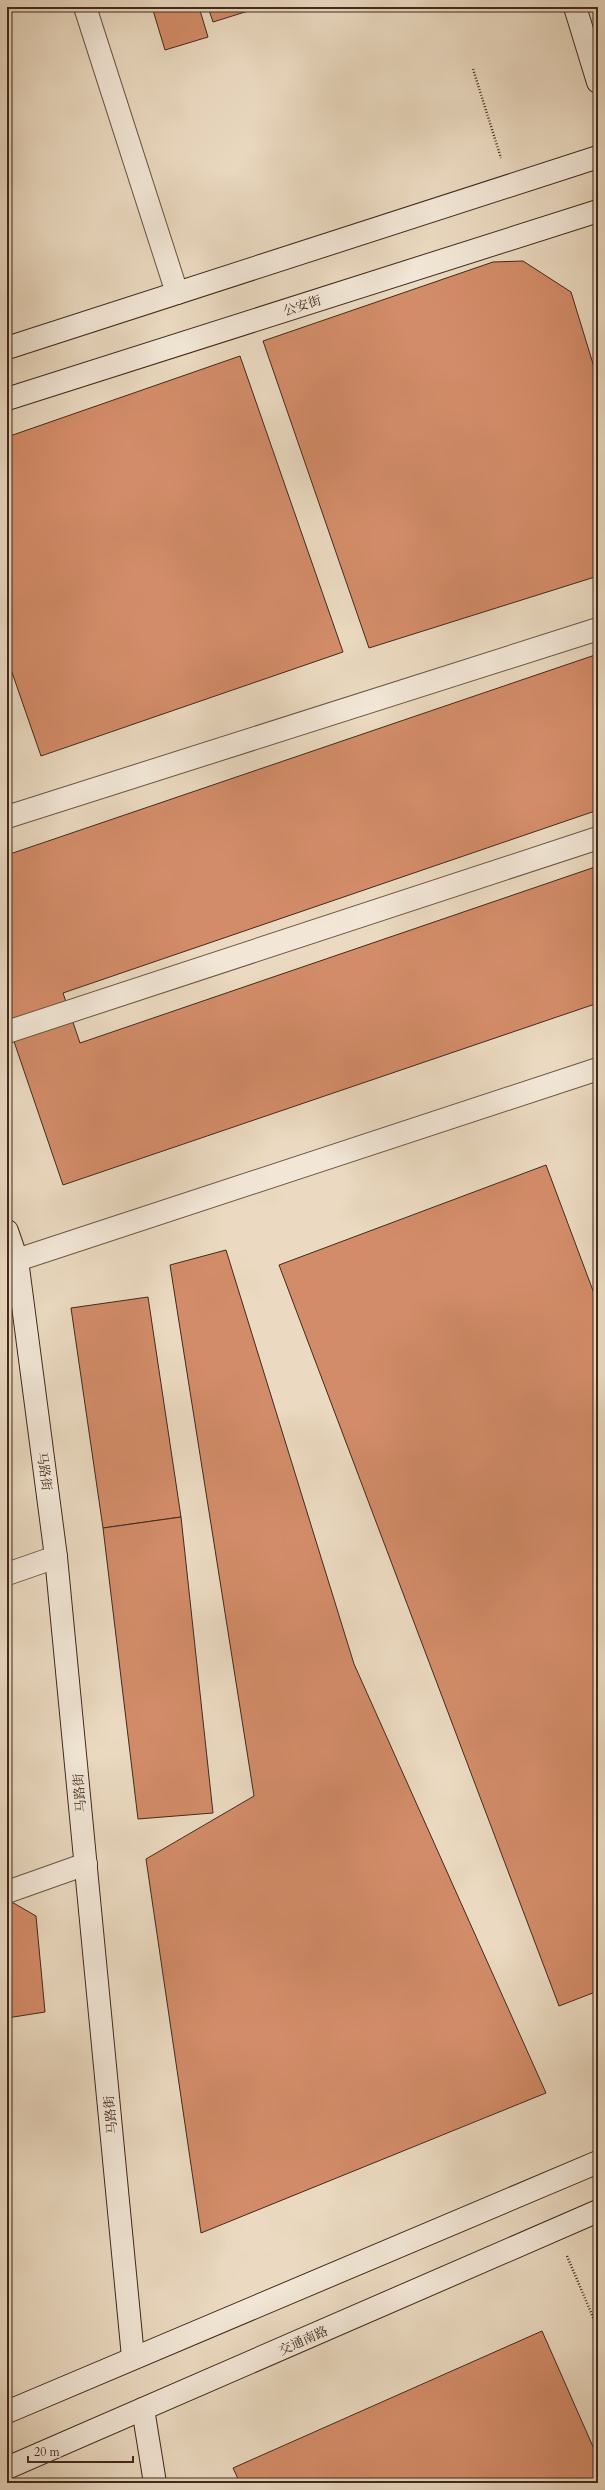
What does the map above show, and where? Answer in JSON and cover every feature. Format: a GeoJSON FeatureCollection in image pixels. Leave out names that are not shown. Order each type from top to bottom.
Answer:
{"type":"FeatureCollection","features":[{"type":"Feature","properties":{"kind":"street"},"geometry":{"type":"LineString","coordinates":[[85,7],[177,293]]}},
{"type":"Feature","properties":{"kind":"street"},"geometry":{"type":"LineString","coordinates":[[575,7],[598,82]]}},
{"type":"Feature","properties":{"kind":"street"},"geometry":{"type":"LineString","coordinates":[[7,348],[598,157]]}},
{"type":"Feature","properties":{"kind":"street","name":"公安街"},"geometry":{"type":"LineString","coordinates":[[7,399],[598,211]]}},
{"type":"Feature","properties":{"kind":"street"},"geometry":{"type":"LineString","coordinates":[[7,817],[598,629]]}},
{"type":"Feature","properties":{"kind":"street"},"geometry":{"type":"LineString","coordinates":[[7,1032],[598,838]]}},
{"type":"Feature","properties":{"kind":"street"},"geometry":{"type":"LineString","coordinates":[[17,1260],[598,1070]]}},
{"type":"Feature","properties":{"kind":"street","name":"马路街"},"geometry":{"type":"LineString","coordinates":[[7,1231],[17,1260],[56,1557],[133,2357]]}},
{"type":"Feature","properties":{"kind":"street"},"geometry":{"type":"LineString","coordinates":[[7,1574],[56,1557]]}},
{"type":"Feature","properties":{"kind":"street"},"geometry":{"type":"LineString","coordinates":[[7,1892],[86,1864]]}},
{"type":"Feature","properties":{"kind":"street"},"geometry":{"type":"LineString","coordinates":[[7,2412],[133,2357],[598,2162]]}},
{"type":"Feature","properties":{"kind":"street","name":"交通南路"},"geometry":{"type":"LineString","coordinates":[[7,2468],[555,2229],[598,2212]]}},
{"type":"Feature","properties":{"kind":"street"},"geometry":{"type":"LineString","coordinates":[[143,2409],[155,2483]]}},
{"type":"Feature","properties":{"kind":"path"},"geometry":{"type":"LineString","coordinates":[[473,69],[509,185]]}},
{"type":"Feature","properties":{"kind":"path"},"geometry":{"type":"LineString","coordinates":[[555,2229],[598,2329]]}},
{"type":"Feature","properties":{"kind":"path"},"geometry":{"type":"LineString","coordinates":[[594,2320],[598,2322]]}},
{"type":"Feature","properties":{"kind":"building"},"geometry":{"type":"Polygon","coordinates":[[[152,7],[199,7],[208,37],[165,50],[152,7]]]}},
{"type":"Feature","properties":{"kind":"building"},"geometry":{"type":"Polygon","coordinates":[[[208,7],[261,7],[213,22],[208,7]]]}},
{"type":"Feature","properties":{"kind":"building"},"geometry":{"type":"Polygon","coordinates":[[[523,261],[571,292],[598,380],[598,576],[369,648],[263,341],[493,262],[523,261]]]}},
{"type":"Feature","properties":{"kind":"building"},"geometry":{"type":"Polygon","coordinates":[[[240,356],[343,652],[41,756],[7,658],[7,437],[240,356]]]}},
{"type":"Feature","properties":{"kind":"building"},"geometry":{"type":"Polygon","coordinates":[[[598,654],[598,810],[63,993],[80,1043],[598,866],[598,1003],[63,1185],[7,1021],[7,855],[598,654]]]}},
{"type":"Feature","properties":{"kind":"building"},"geometry":{"type":"Polygon","coordinates":[[[546,1165],[598,1304],[598,1991],[559,2006],[279,1265],[546,1165]]]}},
{"type":"Feature","properties":{"kind":"building"},"geometry":{"type":"Polygon","coordinates":[[[226,1250],[354,1664],[546,2093],[201,2233],[146,1859],[254,1796],[170,1265],[226,1250]]]}},
{"type":"Feature","properties":{"kind":"building"},"geometry":{"type":"Polygon","coordinates":[[[148,1297],[181,1517],[103,1528],[71,1308],[148,1297]]]}},
{"type":"Feature","properties":{"kind":"building"},"geometry":{"type":"Polygon","coordinates":[[[181,1517],[213,1813],[138,1819],[103,1528],[181,1517]]]}},
{"type":"Feature","properties":{"kind":"building"},"geometry":{"type":"Polygon","coordinates":[[[10,1901],[36,1916],[45,2012],[7,2018],[7,1902],[10,1901]]]}},
{"type":"Feature","properties":{"kind":"building"},"geometry":{"type":"Polygon","coordinates":[[[542,2331],[598,2458],[598,2483],[240,2483],[233,2468],[542,2331]]]}}]}
